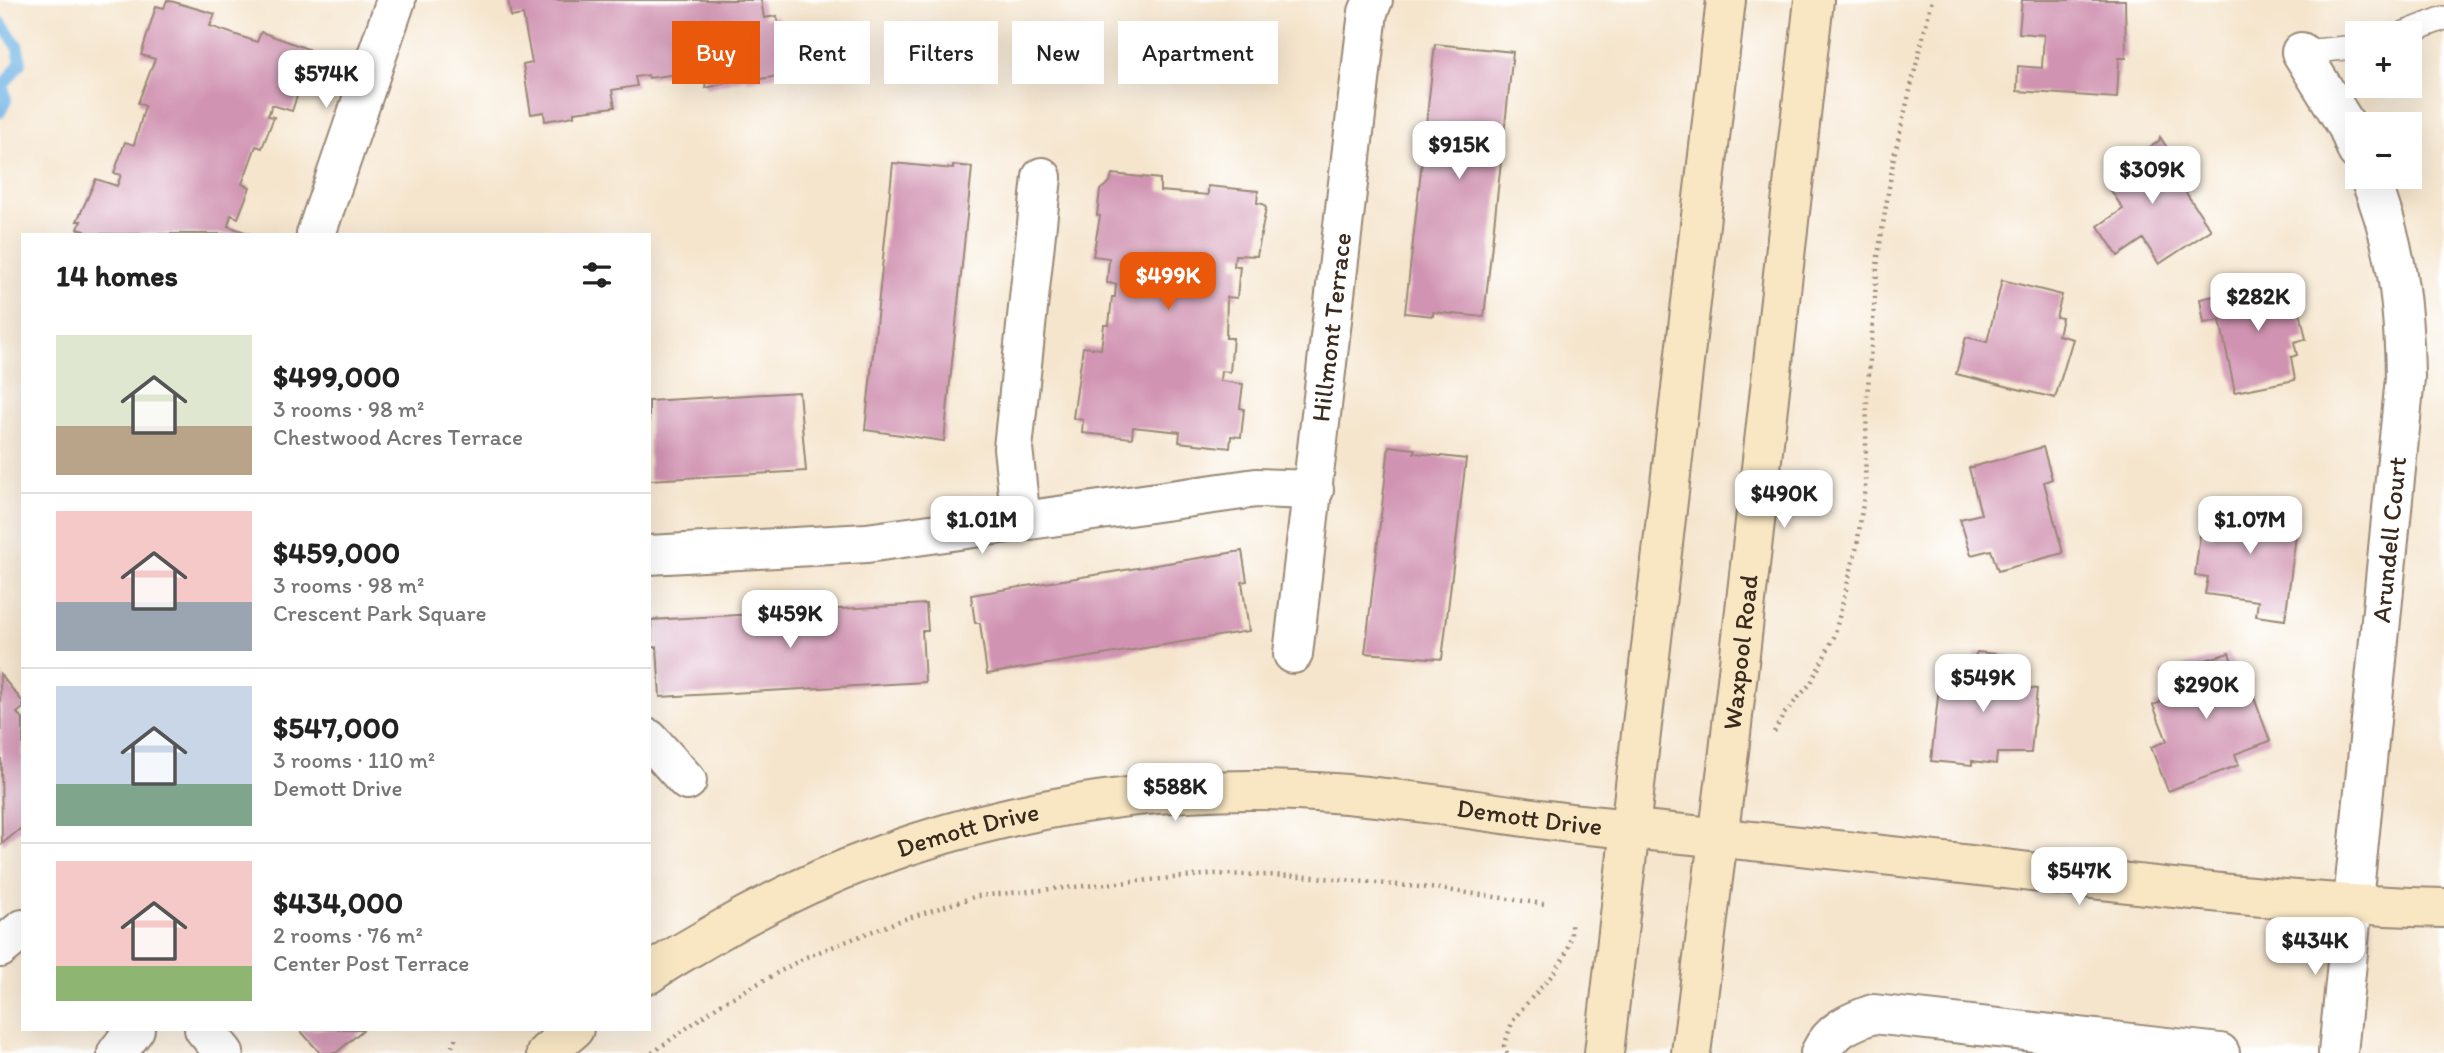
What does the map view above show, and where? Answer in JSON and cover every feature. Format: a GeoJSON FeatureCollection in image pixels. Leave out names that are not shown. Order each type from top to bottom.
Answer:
{"type":"FeatureCollection","features":[{"type":"Feature","properties":{"kind":"street"},"geometry":{"type":"LineString","coordinates":[[316,233],[396,0]]}},
{"type":"Feature","properties":{"kind":"street","name":"Hillmont Terrace"},"geometry":{"type":"LineString","coordinates":[[1293,654],[1368,12],[1373,0]]}},
{"type":"Feature","properties":{"kind":"street"},"geometry":{"type":"LineString","coordinates":[[1604,1053],[1726,0]]}},
{"type":"Feature","properties":{"kind":"street","name":"Waxpool Road"},"geometry":{"type":"LineString","coordinates":[[1691,1053],[1814,0]]}},
{"type":"Feature","properties":{"kind":"street"},"geometry":{"type":"LineString","coordinates":[[2301,52],[2345,123]]}},
{"type":"Feature","properties":{"kind":"street"},"geometry":{"type":"LineString","coordinates":[[1021,521],[1013,448],[1042,177]]}},
{"type":"Feature","properties":{"kind":"street","name":"Arundell Court"},"geometry":{"type":"LineString","coordinates":[[2338,1053],[2406,379],[2404,320],[2397,263],[2382,208],[2373,189]]}},
{"type":"Feature","properties":{"kind":"street"},"geometry":{"type":"LineString","coordinates":[[651,555],[867,542],[1256,488],[1314,491]]}},
{"type":"Feature","properties":{"kind":"street"},"geometry":{"type":"LineString","coordinates":[[651,740],[687,781]]}},
{"type":"Feature","properties":{"kind":"street","name":"Demott Drive"},"geometry":{"type":"LineString","coordinates":[[651,973],[754,911],[822,879],[927,839],[1017,815],[1129,796],[1241,789],[1335,793],[1630,829],[2351,906],[2444,908]]}},
{"type":"Feature","properties":{"kind":"street"},"geometry":{"type":"LineString","coordinates":[[0,948],[21,931]]}},
{"type":"Feature","properties":{"kind":"street"},"geometry":{"type":"LineString","coordinates":[[1820,1053],[1826,1042],[1847,1023],[1873,1014],[2220,1053]]}},
{"type":"Feature","properties":{"kind":"street"},"geometry":{"type":"LineString","coordinates":[[117,1053],[134,1031]]}},
{"type":"Feature","properties":{"kind":"street"},"geometry":{"type":"LineString","coordinates":[[206,1031],[224,1053]]}},
{"type":"Feature","properties":{"kind":"lane"},"geometry":{"type":"LineString","coordinates":[[2422,26],[2444,18]]}},
{"type":"Feature","properties":{"kind":"lane"},"geometry":{"type":"LineString","coordinates":[[2301,52],[2345,48]]}},
{"type":"Feature","properties":{"kind":"path"},"geometry":{"type":"LineString","coordinates":[[1772,736],[1784,714],[1811,683],[1830,646],[1857,546],[1865,488],[1867,386],[1878,256],[1894,156],[1932,0]]}},
{"type":"Feature","properties":{"kind":"path"},"geometry":{"type":"LineString","coordinates":[[652,1053],[719,1005],[806,957],[899,921],[977,896],[1228,874],[1303,876],[1440,889],[1544,904]]}},
{"type":"Feature","properties":{"kind":"path"},"geometry":{"type":"LineString","coordinates":[[1507,1053],[1504,1046],[1515,1018],[1546,983],[1573,943],[1572,924]]}},
{"type":"Feature","properties":{"kind":"path"},"geometry":{"type":"LineString","coordinates":[[449,1053],[457,1035]]}},
{"type":"Feature","properties":{"kind":"building"},"geometry":{"type":"Polygon","coordinates":[[[167,0],[215,14],[210,26],[257,42],[261,32],[308,49],[304,58],[310,60],[308,65],[312,66],[302,91],[299,90],[292,111],[272,105],[268,116],[274,117],[262,148],[256,146],[242,184],[250,187],[238,218],[231,215],[228,226],[248,233],[84,233],[78,229],[81,221],[77,221],[96,179],[117,186],[121,175],[114,173],[125,142],[134,145],[145,106],[138,103],[155,59],[141,55],[156,6],[164,8],[167,0]]]}},
{"type":"Feature","properties":{"kind":"building"},"geometry":{"type":"Polygon","coordinates":[[[508,0],[761,0],[764,18],[777,16],[778,21],[774,21],[774,76],[760,79],[760,21],[672,21],[672,75],[635,77],[637,86],[612,90],[615,107],[574,112],[574,116],[545,121],[544,112],[531,114],[523,65],[532,63],[523,15],[511,17],[508,0]]]}},
{"type":"Feature","properties":{"kind":"building"},"geometry":{"type":"Polygon","coordinates":[[[2022,0],[2125,0],[2126,58],[2119,58],[2117,98],[2017,91],[2018,66],[2042,68],[2044,35],[2019,33],[2022,0]]]}},
{"type":"Feature","properties":{"kind":"building"},"geometry":{"type":"Polygon","coordinates":[[[1435,44],[1513,52],[1484,317],[1433,312],[1433,316],[1405,313],[1435,44]]]}},
{"type":"Feature","properties":{"kind":"building"},"geometry":{"type":"Polygon","coordinates":[[[705,84],[722,84],[706,88],[705,84]]]}},
{"type":"Feature","properties":{"kind":"building"},"geometry":{"type":"Polygon","coordinates":[[[2160,137],[2182,170],[2174,175],[2211,230],[2159,264],[2143,239],[2118,256],[2098,226],[2123,209],[2103,178],[2159,141],[2160,137]]]}},
{"type":"Feature","properties":{"kind":"building"},"geometry":{"type":"Polygon","coordinates":[[[893,163],[953,169],[953,165],[972,167],[944,441],[865,430],[893,163]]]}},
{"type":"Feature","properties":{"kind":"building"},"geometry":{"type":"Polygon","coordinates":[[[1112,174],[1160,179],[1160,191],[1208,195],[1208,186],[1258,191],[1257,203],[1266,208],[1257,256],[1235,255],[1234,266],[1240,266],[1237,298],[1227,297],[1226,338],[1233,338],[1230,372],[1221,371],[1220,381],[1243,384],[1240,408],[1244,409],[1241,437],[1231,436],[1230,448],[1179,442],[1180,432],[1133,427],[1132,438],[1082,433],[1083,420],[1073,418],[1083,347],[1101,349],[1104,325],[1109,325],[1112,297],[1115,297],[1116,284],[1107,283],[1109,258],[1093,256],[1100,216],[1097,215],[1100,190],[1110,182],[1112,174]]]}},
{"type":"Feature","properties":{"kind":"building"},"geometry":{"type":"Polygon","coordinates":[[[2002,280],[2062,295],[2056,317],[2062,318],[2058,335],[2073,339],[2055,398],[1956,374],[1966,337],[1987,342],[2002,280]]]}},
{"type":"Feature","properties":{"kind":"building"},"geometry":{"type":"Polygon","coordinates":[[[2293,280],[2306,339],[2294,342],[2297,355],[2291,357],[2295,380],[2235,392],[2220,320],[2204,323],[2200,299],[2293,280]]]}},
{"type":"Feature","properties":{"kind":"building"},"geometry":{"type":"Polygon","coordinates":[[[799,392],[806,471],[651,480],[651,401],[799,392]]]}},
{"type":"Feature","properties":{"kind":"building"},"geometry":{"type":"Polygon","coordinates":[[[1389,446],[1415,449],[1414,453],[1466,459],[1442,659],[1365,653],[1389,446]]]}},
{"type":"Feature","properties":{"kind":"building"},"geometry":{"type":"Polygon","coordinates":[[[2043,447],[2052,479],[2044,482],[2063,553],[1998,571],[1991,550],[1971,555],[1960,519],[1981,514],[1969,468],[2043,447]]]}},
{"type":"Feature","properties":{"kind":"building"},"geometry":{"type":"Polygon","coordinates":[[[2218,501],[2299,512],[2285,620],[2256,616],[2258,601],[2205,594],[2208,577],[2195,575],[2200,535],[2214,537],[2218,501]]]}},
{"type":"Feature","properties":{"kind":"building"},"geometry":{"type":"Polygon","coordinates":[[[1242,551],[1247,581],[1242,582],[1249,631],[987,674],[980,623],[975,623],[971,595],[1242,551]]]}},
{"type":"Feature","properties":{"kind":"building"},"geometry":{"type":"Polygon","coordinates":[[[926,604],[928,631],[922,631],[925,682],[660,697],[657,647],[652,647],[651,620],[926,604]]]}},
{"type":"Feature","properties":{"kind":"building"},"geometry":{"type":"Polygon","coordinates":[[[1977,652],[2007,655],[2012,661],[2010,686],[2037,689],[2031,753],[1997,753],[1996,764],[1972,761],[1972,765],[1931,761],[1940,678],[1970,681],[1972,661],[1977,652]]]}},
{"type":"Feature","properties":{"kind":"building"},"geometry":{"type":"Polygon","coordinates":[[[2229,653],[2236,673],[2244,671],[2270,741],[2235,754],[2239,765],[2168,791],[2151,747],[2167,741],[2153,705],[2170,699],[2161,673],[2229,653]]]}},
{"type":"Feature","properties":{"kind":"building"},"geometry":{"type":"Polygon","coordinates":[[[0,674],[21,700],[21,710],[17,713],[21,717],[21,830],[2,844],[0,674]]]}},
{"type":"Feature","properties":{"kind":"building"},"geometry":{"type":"Polygon","coordinates":[[[301,1031],[362,1031],[336,1053],[320,1053],[301,1031]]]}},
{"type":"Feature","properties":{"kind":"waterway"},"geometry":{"type":"LineString","coordinates":[[0,22],[17,45],[21,62],[3,86],[6,100],[0,112]]}}]}
